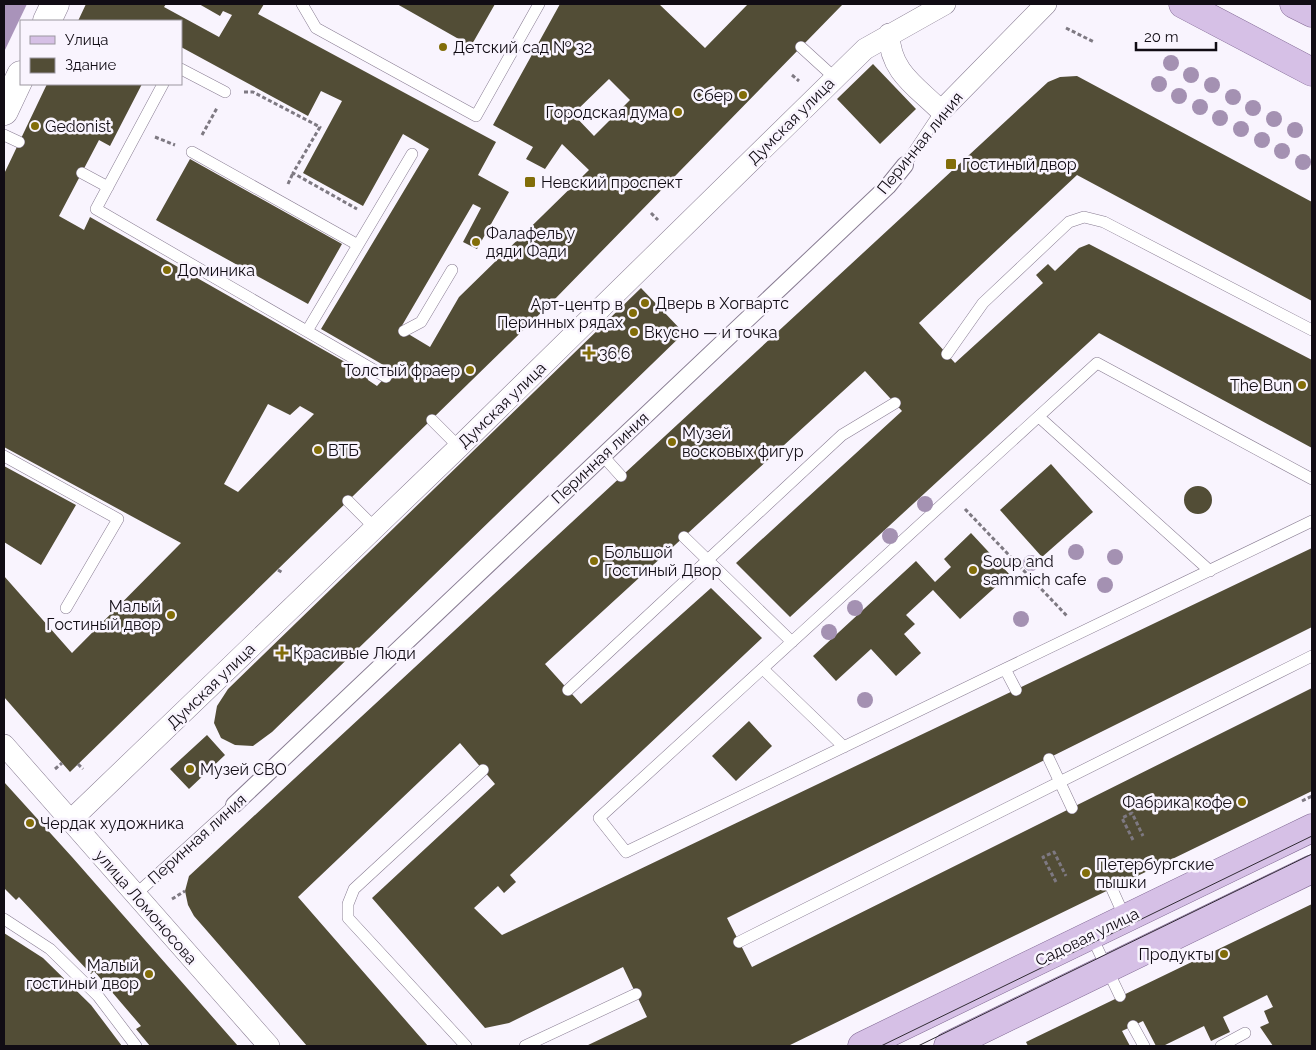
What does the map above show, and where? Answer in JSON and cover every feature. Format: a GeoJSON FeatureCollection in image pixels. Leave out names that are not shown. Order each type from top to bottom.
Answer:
{"type":"FeatureCollection","features":[{"type":"Feature","properties":{"kind":"main road"},"geometry":{"type":"LineString","coordinates":[[1183,4],[1312,72]]}},
{"type":"Feature","properties":{"kind":"main road"},"geometry":{"type":"LineString","coordinates":[[1294,4],[1312,13]]}},
{"type":"Feature","properties":{"kind":"main road","name":"Садовая улица"},"geometry":{"type":"LineString","coordinates":[[862,1046],[1312,828]]}},
{"type":"Feature","properties":{"kind":"main road"},"geometry":{"type":"LineString","coordinates":[[948,1046],[1312,869]]}},
{"type":"Feature","properties":{"kind":"street"},"geometry":{"type":"LineString","coordinates":[[47,20],[55,4]]}},
{"type":"Feature","properties":{"kind":"street","name":"Думская улица"},"geometry":{"type":"LineString","coordinates":[[70,821],[459,447],[866,49],[944,4]]}},
{"type":"Feature","properties":{"kind":"street","name":"Перинная линия"},"geometry":{"type":"LineString","coordinates":[[941,111],[1046,4]]}},
{"type":"Feature","properties":{"kind":"street"},"geometry":{"type":"LineString","coordinates":[[889,34],[889,52],[896,67],[941,111]]}},
{"type":"Feature","properties":{"kind":"street"},"geometry":{"type":"LineString","coordinates":[[4,111],[20,77]]}},
{"type":"Feature","properties":{"kind":"street","name":"Перинная линия"},"geometry":{"type":"LineString","coordinates":[[234,805],[888,186],[905,165]]}},
{"type":"Feature","properties":{"kind":"street","name":"улица Ломоносова"},"geometry":{"type":"LineString","coordinates":[[4,745],[270,1046]]}},
{"type":"Feature","properties":{"kind":"lane"},"geometry":{"type":"LineString","coordinates":[[302,4],[316,28],[476,116],[540,4]]}},
{"type":"Feature","properties":{"kind":"lane"},"geometry":{"type":"LineString","coordinates":[[802,47],[835,78]]}},
{"type":"Feature","properties":{"kind":"lane"},"geometry":{"type":"LineString","coordinates":[[182,70],[225,92]]}},
{"type":"Feature","properties":{"kind":"lane"},"geometry":{"type":"LineString","coordinates":[[162,85],[96,209],[307,331],[383,371]]}},
{"type":"Feature","properties":{"kind":"lane","name":"Перинная линия"},"geometry":{"type":"LineString","coordinates":[[905,165],[941,111]]}},
{"type":"Feature","properties":{"kind":"lane"},"geometry":{"type":"LineString","coordinates":[[4,135],[19,142]]}},
{"type":"Feature","properties":{"kind":"lane"},"geometry":{"type":"LineString","coordinates":[[192,152],[358,245]]}},
{"type":"Feature","properties":{"kind":"lane"},"geometry":{"type":"LineString","coordinates":[[307,331],[412,154]]}},
{"type":"Feature","properties":{"kind":"lane"},"geometry":{"type":"LineString","coordinates":[[82,173],[108,187]]}},
{"type":"Feature","properties":{"kind":"lane"},"geometry":{"type":"LineString","coordinates":[[947,354],[983,303],[1069,222],[1084,218],[1104,222],[1312,330]]}},
{"type":"Feature","properties":{"kind":"lane"},"geometry":{"type":"LineString","coordinates":[[404,331],[421,322],[452,270]]}},
{"type":"Feature","properties":{"kind":"lane"},"geometry":{"type":"LineString","coordinates":[[1312,479],[1097,363],[598,818],[626,852],[1312,522]]}},
{"type":"Feature","properties":{"kind":"lane"},"geometry":{"type":"LineString","coordinates":[[568,690],[842,435],[895,403]]}},
{"type":"Feature","properties":{"kind":"lane"},"geometry":{"type":"LineString","coordinates":[[1039,417],[1210,571]]}},
{"type":"Feature","properties":{"kind":"lane"},"geometry":{"type":"LineString","coordinates":[[432,420],[459,447]]}},
{"type":"Feature","properties":{"kind":"lane"},"geometry":{"type":"LineString","coordinates":[[4,456],[118,519],[66,608]]}},
{"type":"Feature","properties":{"kind":"lane"},"geometry":{"type":"LineString","coordinates":[[603,456],[621,476]]}},
{"type":"Feature","properties":{"kind":"lane"},"geometry":{"type":"LineString","coordinates":[[348,501],[375,528]]}},
{"type":"Feature","properties":{"kind":"lane"},"geometry":{"type":"LineString","coordinates":[[684,537],[792,642]]}},
{"type":"Feature","properties":{"kind":"lane"},"geometry":{"type":"LineString","coordinates":[[739,942],[1312,656]]}},
{"type":"Feature","properties":{"kind":"lane"},"geometry":{"type":"LineString","coordinates":[[762,669],[844,746]]}},
{"type":"Feature","properties":{"kind":"lane"},"geometry":{"type":"LineString","coordinates":[[1005,669],[1016,690]]}},
{"type":"Feature","properties":{"kind":"lane"},"geometry":{"type":"LineString","coordinates":[[1049,759],[1072,808]]}},
{"type":"Feature","properties":{"kind":"lane"},"geometry":{"type":"LineString","coordinates":[[466,1046],[348,918],[348,904],[354,889],[483,770]]}},
{"type":"Feature","properties":{"kind":"lane","name":"Перинная линия"},"geometry":{"type":"LineString","coordinates":[[135,895],[234,805]]}},
{"type":"Feature","properties":{"kind":"lane"},"geometry":{"type":"LineString","coordinates":[[1112,889],[1125,918]]}},
{"type":"Feature","properties":{"kind":"lane"},"geometry":{"type":"LineString","coordinates":[[4,919],[50,949],[98,996],[136,1046]]}},
{"type":"Feature","properties":{"kind":"lane"},"geometry":{"type":"LineString","coordinates":[[1091,935],[1120,996]]}},
{"type":"Feature","properties":{"kind":"lane"},"geometry":{"type":"LineString","coordinates":[[525,1046],[636,994]]}},
{"type":"Feature","properties":{"kind":"lane"},"geometry":{"type":"LineString","coordinates":[[1133,1026],[1144,1046]]}},
{"type":"Feature","properties":{"kind":"lane"},"geometry":{"type":"LineString","coordinates":[[1221,1046],[1245,1034]]}},
{"type":"Feature","properties":{"kind":"path"},"geometry":{"type":"LineString","coordinates":[[1066,28],[1094,42]]}},
{"type":"Feature","properties":{"kind":"path"},"geometry":{"type":"LineString","coordinates":[[138,130],[192,152],[225,92],[253,92],[320,127],[294,173],[374,219]]}},
{"type":"Feature","properties":{"kind":"path"},"geometry":{"type":"LineString","coordinates":[[952,496],[1082,632]]}},
{"type":"Feature","properties":{"kind":"path"},"geometry":{"type":"LineString","coordinates":[[278,570],[283,574]]}},
{"type":"Feature","properties":{"kind":"path"},"geometry":{"type":"LineString","coordinates":[[55,769],[62,763]]}},
{"type":"Feature","properties":{"kind":"path"},"geometry":{"type":"LineString","coordinates":[[78,764],[83,769]]}},
{"type":"Feature","properties":{"kind":"path"},"geometry":{"type":"LineString","coordinates":[[1133,840],[1122,818],[1132,813],[1143,836]]}},
{"type":"Feature","properties":{"kind":"path"},"geometry":{"type":"LineString","coordinates":[[1056,882],[1043,858],[1054,852],[1066,876]]}},
{"type":"Feature","properties":{"kind":"path"},"geometry":{"type":"LineString","coordinates":[[171,899],[185,891]]}},
{"type":"Feature","properties":{"kind":"shaded area"},"geometry":{"type":"Polygon","coordinates":[[[4,4],[27,4],[4,52],[4,4]]]}},
{"type":"Feature","properties":{"kind":"building"},"geometry":{"type":"Polygon","coordinates":[[[86,4],[166,4],[164,7],[219,37],[232,15],[223,11],[220,16],[199,4],[264,4],[258,14],[496,142],[478,175],[509,192],[477,249],[463,242],[481,208],[473,204],[400,329],[430,347],[459,297],[589,170],[562,144],[545,169],[526,159],[533,147],[493,125],[560,4],[659,4],[705,48],[748,4],[843,4],[552,302],[70,772],[4,697],[4,576],[72,653],[181,543],[4,447],[4,174],[47,85],[141,85],[110,146],[99,140],[59,216],[84,230],[90,217],[366,374],[368,380],[377,386],[392,370],[321,329],[429,149],[403,134],[363,206],[303,173],[342,101],[321,91],[308,116],[182,48],[182,20],[78,20],[86,4]],[[609,79],[573,114],[594,136],[630,100],[609,79]],[[268,404],[224,484],[238,492],[314,414],[300,406],[290,415],[268,404]]]}},
{"type":"Feature","properties":{"kind":"building"},"geometry":{"type":"Polygon","coordinates":[[[397,4],[495,4],[471,46],[397,4]]]}},
{"type":"Feature","properties":{"kind":"building"},"geometry":{"type":"Polygon","coordinates":[[[873,64],[916,109],[880,144],[837,99],[873,64]]]}},
{"type":"Feature","properties":{"kind":"building","name":"Большой Гостиный Двор"},"geometry":{"type":"Polygon","coordinates":[[[1077,76],[1312,202],[1312,301],[1077,175],[919,323],[955,363],[1043,283],[1036,275],[1048,264],[1055,271],[1079,248],[1089,244],[1312,360],[1312,448],[1099,333],[790,617],[736,563],[902,411],[865,371],[545,664],[581,704],[711,588],[762,638],[510,875],[516,882],[504,893],[498,886],[474,908],[502,935],[1312,548],[1312,627],[727,918],[752,967],[1312,688],[1312,791],[788,1046],[586,1046],[647,1017],[623,967],[509,1023],[485,1028],[372,898],[495,784],[460,743],[298,897],[428,1046],[307,1046],[194,916],[188,905],[185,891],[189,876],[1048,82],[1060,77],[1077,76]]]}},
{"type":"Feature","properties":{"kind":"building"},"geometry":{"type":"Polygon","coordinates":[[[190,159],[342,244],[308,304],[156,220],[190,159]]]}},
{"type":"Feature","properties":{"kind":"building"},"geometry":{"type":"Polygon","coordinates":[[[641,288],[684,333],[272,732],[253,746],[235,745],[221,738],[214,723],[217,706],[228,689],[641,288]]]}},
{"type":"Feature","properties":{"kind":"building"},"geometry":{"type":"Polygon","coordinates":[[[1051,464],[1093,512],[1042,557],[1000,510],[1051,464]]]}},
{"type":"Feature","properties":{"kind":"building","name":"Малый Гостиный двор"},"geometry":{"type":"Polygon","coordinates":[[[4,466],[76,505],[41,565],[4,542],[4,466]]]}},
{"type":"Feature","properties":{"kind":"building"},"geometry":{"type":"Polygon","coordinates":[[[1198,486],[1208,490],[1212,500],[1208,510],[1198,514],[1188,510],[1184,500],[1188,490],[1198,486]]]}},
{"type":"Feature","properties":{"kind":"building"},"geometry":{"type":"Polygon","coordinates":[[[971,533],[1011,576],[1004,583],[1002,581],[960,619],[933,590],[906,615],[915,624],[904,634],[921,653],[896,676],[871,649],[836,681],[813,656],[916,561],[935,582],[951,567],[944,559],[971,533]]]}},
{"type":"Feature","properties":{"kind":"building"},"geometry":{"type":"Polygon","coordinates":[[[749,721],[772,746],[736,781],[712,756],[749,721]]]}},
{"type":"Feature","properties":{"kind":"building"},"geometry":{"type":"Polygon","coordinates":[[[207,735],[225,755],[189,789],[170,769],[207,735]]]}},
{"type":"Feature","properties":{"kind":"building","name":"Малый гостиный двор"},"geometry":{"type":"Polygon","coordinates":[[[4,782],[238,1046],[150,1046],[136,1029],[141,1026],[94,971],[91,974],[19,897],[16,900],[4,888],[4,782]]]}},
{"type":"Feature","properties":{"kind":"building"},"geometry":{"type":"Polygon","coordinates":[[[1312,904],[1312,1046],[1273,1046],[1260,1027],[1269,1023],[1264,1011],[1273,1007],[1267,995],[1223,1017],[1230,1032],[1211,1041],[1204,1026],[1163,1046],[1156,1046],[1143,1021],[1122,1031],[1130,1046],[1028,1046],[1026,1042],[1312,904]]]}},
{"type":"Feature","properties":{"kind":"building"},"geometry":{"type":"Polygon","coordinates":[[[4,933],[43,958],[91,1005],[122,1046],[4,1046],[4,933]]]}},
{"type":"Feature","properties":{"kind":"tram line"},"geometry":{"type":"LineString","coordinates":[[881,1046],[1312,836]]}},
{"type":"Feature","properties":{"kind":"tram line"},"geometry":{"type":"LineString","coordinates":[[918,1046],[1312,854]]}},
{"type":"Feature","properties":{"kind":"place","name":"Детский сад № 32"},"geometry":{"type":"Point","coordinates":[443,47]}},
{"type":"Feature","properties":{"kind":"place","name":"Сбер"},"geometry":{"type":"Point","coordinates":[743,95]}},
{"type":"Feature","properties":{"kind":"place","name":"Городская дума"},"geometry":{"type":"Point","coordinates":[678,112]}},
{"type":"Feature","properties":{"kind":"place","name":"Gedonist"},"geometry":{"type":"Point","coordinates":[35,126]}},
{"type":"Feature","properties":{"kind":"place","name":"Гостиный двор"},"geometry":{"type":"Point","coordinates":[951,164]}},
{"type":"Feature","properties":{"kind":"place","name":"Невский проспект"},"geometry":{"type":"Point","coordinates":[530,182]}},
{"type":"Feature","properties":{"kind":"place","name":"Фалафель у дяди Фади"},"geometry":{"type":"Point","coordinates":[476,242]}},
{"type":"Feature","properties":{"kind":"place","name":"Доминика"},"geometry":{"type":"Point","coordinates":[167,270]}},
{"type":"Feature","properties":{"kind":"place","name":"Дверь в Хогвартс"},"geometry":{"type":"Point","coordinates":[645,303]}},
{"type":"Feature","properties":{"kind":"place","name":"Арт-центр в Перинных рядах"},"geometry":{"type":"Point","coordinates":[633,313]}},
{"type":"Feature","properties":{"kind":"place","name":"Вкусно — и точка"},"geometry":{"type":"Point","coordinates":[634,332]}},
{"type":"Feature","properties":{"kind":"place","name":"36,6"},"geometry":{"type":"Point","coordinates":[589,353]}},
{"type":"Feature","properties":{"kind":"place","name":"Толстый фраер"},"geometry":{"type":"Point","coordinates":[470,370]}},
{"type":"Feature","properties":{"kind":"place","name":"The Bun"},"geometry":{"type":"Point","coordinates":[1302,385]}},
{"type":"Feature","properties":{"kind":"place","name":"Музей восковых фигур"},"geometry":{"type":"Point","coordinates":[672,442]}},
{"type":"Feature","properties":{"kind":"place","name":"ВТБ"},"geometry":{"type":"Point","coordinates":[318,450]}},
{"type":"Feature","properties":{"kind":"place","name":"Большой Гостиный Двор"},"geometry":{"type":"Point","coordinates":[594,561]}},
{"type":"Feature","properties":{"kind":"place","name":"Soup and sammich cafe"},"geometry":{"type":"Point","coordinates":[973,570]}},
{"type":"Feature","properties":{"kind":"place","name":"Малый Гостиный двор"},"geometry":{"type":"Point","coordinates":[171,615]}},
{"type":"Feature","properties":{"kind":"place","name":"Красивые Люди"},"geometry":{"type":"Point","coordinates":[282,653]}},
{"type":"Feature","properties":{"kind":"place","name":"Музей СВО"},"geometry":{"type":"Point","coordinates":[190,769]}},
{"type":"Feature","properties":{"kind":"place","name":"Фабрика кофе"},"geometry":{"type":"Point","coordinates":[1242,802]}},
{"type":"Feature","properties":{"kind":"place","name":"Чердак художника"},"geometry":{"type":"Point","coordinates":[30,823]}},
{"type":"Feature","properties":{"kind":"place","name":"Петербургские пышки"},"geometry":{"type":"Point","coordinates":[1086,873]}},
{"type":"Feature","properties":{"kind":"place","name":"Продукты"},"geometry":{"type":"Point","coordinates":[1224,954]}},
{"type":"Feature","properties":{"kind":"place","name":"Малый гостиный двор"},"geometry":{"type":"Point","coordinates":[149,974]}}]}
